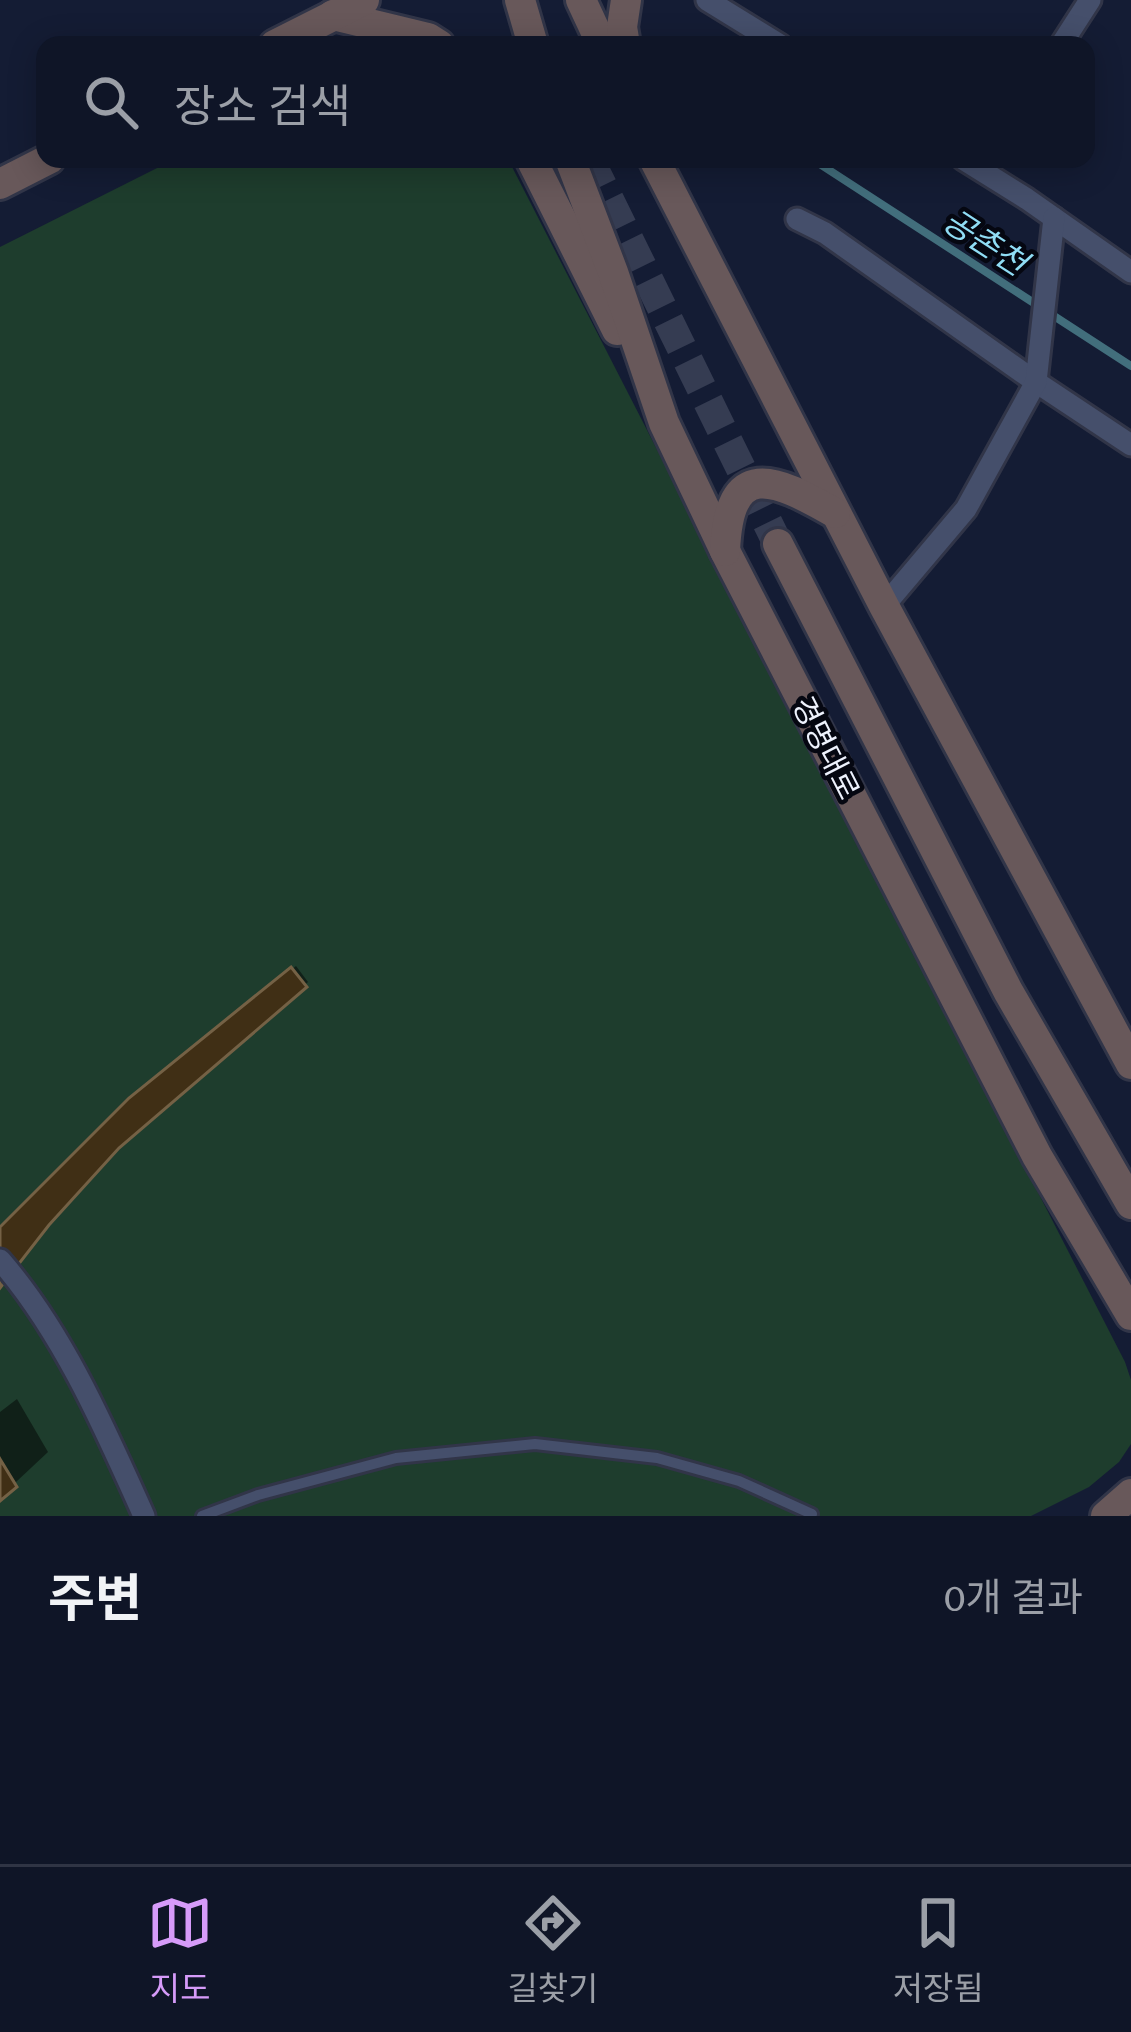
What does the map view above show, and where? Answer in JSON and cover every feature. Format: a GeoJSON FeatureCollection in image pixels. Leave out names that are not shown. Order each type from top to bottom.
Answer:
{"type":"FeatureCollection","features":[{"type":"Feature","properties":{"kind":"main road"},"geometry":{"type":"LineString","coordinates":[[292,36],[364,0]]}},
{"type":"Feature","properties":{"kind":"main road"},"geometry":{"type":"LineString","coordinates":[[520,0],[530,36]]}},
{"type":"Feature","properties":{"kind":"main road"},"geometry":{"type":"LineString","coordinates":[[581,0],[598,36]]}},
{"type":"Feature","properties":{"kind":"main road"},"geometry":{"type":"LineString","coordinates":[[624,36],[626,0]]}},
{"type":"Feature","properties":{"kind":"main road"},"geometry":{"type":"LineString","coordinates":[[333,15],[420,36]]}},
{"type":"Feature","properties":{"kind":"main road"},"geometry":{"type":"LineString","coordinates":[[0,184],[36,166]]}},
{"type":"Feature","properties":{"kind":"main road"},"geometry":{"type":"LineString","coordinates":[[536,168],[664,423]]}},
{"type":"Feature","properties":{"kind":"main road","name":"경명대로"},"geometry":{"type":"LineString","coordinates":[[574,168],[664,423],[724,550],[1037,1156],[1131,1315]]}},
{"type":"Feature","properties":{"kind":"main road"},"geometry":{"type":"LineString","coordinates":[[659,168],[884,606],[1131,1064]]}},
{"type":"Feature","properties":{"kind":"main road"},"geometry":{"type":"LineString","coordinates":[[724,550],[735,497],[752,483],[794,490],[836,513]]}},
{"type":"Feature","properties":{"kind":"main road","name":"경명대로"},"geometry":{"type":"LineString","coordinates":[[778,544],[1009,992],[1131,1204]]}},
{"type":"Feature","properties":{"kind":"main road"},"geometry":{"type":"LineString","coordinates":[[1106,1516],[1131,1494]]}},
{"type":"Feature","properties":{"kind":"street"},"geometry":{"type":"LineString","coordinates":[[707,0],[765,36]]}},
{"type":"Feature","properties":{"kind":"street"},"geometry":{"type":"LineString","coordinates":[[1067,36],[1090,0]]}},
{"type":"Feature","properties":{"kind":"street"},"geometry":{"type":"LineString","coordinates":[[977,168],[1006,186],[1052,229],[1131,272]]}},
{"type":"Feature","properties":{"kind":"street"},"geometry":{"type":"LineString","coordinates":[[1006,186],[1007,168]]}},
{"type":"Feature","properties":{"kind":"street"},"geometry":{"type":"LineString","coordinates":[[797,219],[1037,375],[1131,445]]}},
{"type":"Feature","properties":{"kind":"street"},"geometry":{"type":"LineString","coordinates":[[884,606],[966,509],[1037,375],[1052,229]]}},
{"type":"Feature","properties":{"kind":"street"},"geometry":{"type":"LineString","coordinates":[[0,1260],[24,1288],[79,1381],[144,1516]]}},
{"type":"Feature","properties":{"kind":"lane"},"geometry":{"type":"LineString","coordinates":[[202,1516],[258,1495],[396,1458],[535,1444],[657,1458],[739,1481],[812,1514]]}},
{"type":"Feature","properties":{"kind":"green space"},"geometry":{"type":"Polygon","coordinates":[[[157,168],[513,168],[1125,1362],[1131,1380],[1131,1444],[1119,1462],[1089,1487],[1031,1516],[0,1516],[0,247],[157,168]]]}},
{"type":"Feature","properties":{"kind":"building"},"geometry":{"type":"Polygon","coordinates":[[[291,967],[307,987],[119,1148],[0,1288],[0,1227],[129,1098],[291,967]]]}},
{"type":"Feature","properties":{"kind":"building"},"geometry":{"type":"Polygon","coordinates":[[[0,1459],[17,1487],[0,1501],[0,1459]]]}},
{"type":"Feature","properties":{"kind":"waterway","name":"공촌천"},"geometry":{"type":"LineString","coordinates":[[826,168],[1131,366]]}},
{"type":"Feature","properties":{"kind":"tunnel"},"geometry":{"type":"LineString","coordinates":[[593,168],[778,544]]}}]}
